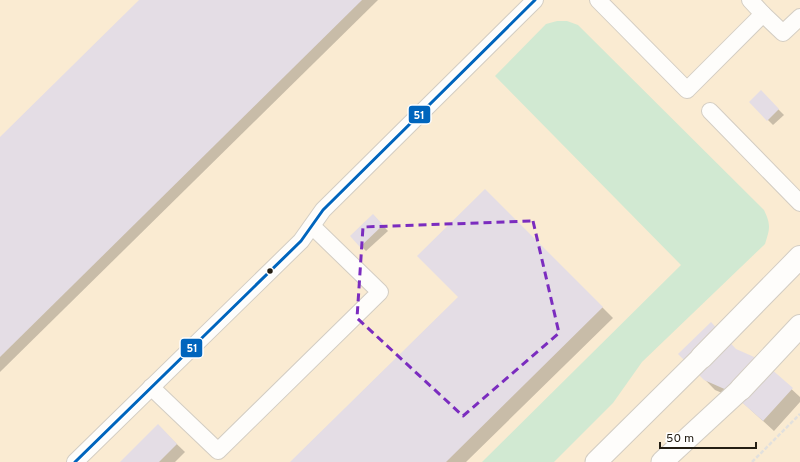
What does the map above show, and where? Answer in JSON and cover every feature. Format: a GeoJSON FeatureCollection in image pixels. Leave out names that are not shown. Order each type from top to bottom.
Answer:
{"type":"FeatureCollection","features":[{"type":"Feature","properties":{"kind":"highway"},"geometry":{"type":"LineString","coordinates":[[702,357],[800,257]]}},
{"type":"Feature","properties":{"kind":"highway"},"geometry":{"type":"LineString","coordinates":[[741,389],[800,326]]}},
{"type":"Feature","properties":{"kind":"main road"},"geometry":{"type":"LineString","coordinates":[[596,462],[702,357]]}},
{"type":"Feature","properties":{"kind":"main road"},"geometry":{"type":"LineString","coordinates":[[662,462],[741,389]]}},
{"type":"Feature","properties":{"kind":"street"},"geometry":{"type":"LineString","coordinates":[[75,462],[301,241],[323,210],[536,0]]}},
{"type":"Feature","properties":{"kind":"street"},"geometry":{"type":"LineString","coordinates":[[598,0],[687,90],[763,14]]}},
{"type":"Feature","properties":{"kind":"street"},"geometry":{"type":"LineString","coordinates":[[750,0],[783,33],[800,17]]}},
{"type":"Feature","properties":{"kind":"street"},"geometry":{"type":"LineString","coordinates":[[710,111],[800,203]]}},
{"type":"Feature","properties":{"kind":"street"},"geometry":{"type":"LineString","coordinates":[[151,388],[218,451],[380,292],[312,226]]}},
{"type":"Feature","properties":{"kind":"path"},"geometry":{"type":"LineString","coordinates":[[752,462],[800,414]]}},
{"type":"Feature","properties":{"kind":"highlighted area"},"geometry":{"type":"Polygon","coordinates":[[[533,221],[559,333],[463,416],[357,318],[363,227],[533,221]]]}},
{"type":"Feature","properties":{"kind":"shaded area"},"geometry":{"type":"Polygon","coordinates":[[[0,0],[800,0],[800,462],[0,462],[0,0]]]}},
{"type":"Feature","properties":{"kind":"green space"},"geometry":{"type":"Polygon","coordinates":[[[557,21],[567,21],[578,25],[764,210],[769,223],[769,230],[765,244],[642,362],[613,403],[554,462],[482,462],[681,265],[495,76],[546,24],[557,21]]]}},
{"type":"Feature","properties":{"kind":"building"},"geometry":{"type":"Polygon","coordinates":[[[139,0],[362,0],[0,357],[0,137],[139,0]]]}},
{"type":"Feature","properties":{"kind":"building"},"geometry":{"type":"Polygon","coordinates":[[[761,90],[779,109],[767,121],[749,102],[761,90]]]}},
{"type":"Feature","properties":{"kind":"building"},"geometry":{"type":"Polygon","coordinates":[[[485,189],[603,307],[446,462],[290,462],[458,297],[417,256],[485,189]]]}},
{"type":"Feature","properties":{"kind":"building"},"geometry":{"type":"Polygon","coordinates":[[[373,214],[383,225],[360,247],[350,236],[373,214]]]}},
{"type":"Feature","properties":{"kind":"building"},"geometry":{"type":"Polygon","coordinates":[[[711,322],[736,349],[761,360],[793,388],[763,421],[729,391],[704,380],[678,354],[711,322]]]}},
{"type":"Feature","properties":{"kind":"building"},"geometry":{"type":"Polygon","coordinates":[[[158,424],[177,444],[159,462],[120,462],[158,424]]]}},
{"type":"Feature","properties":{"kind":"transit line","name":"51"},"geometry":{"type":"LineString","coordinates":[[75,462],[301,241],[323,210],[535,0]]}}]}
